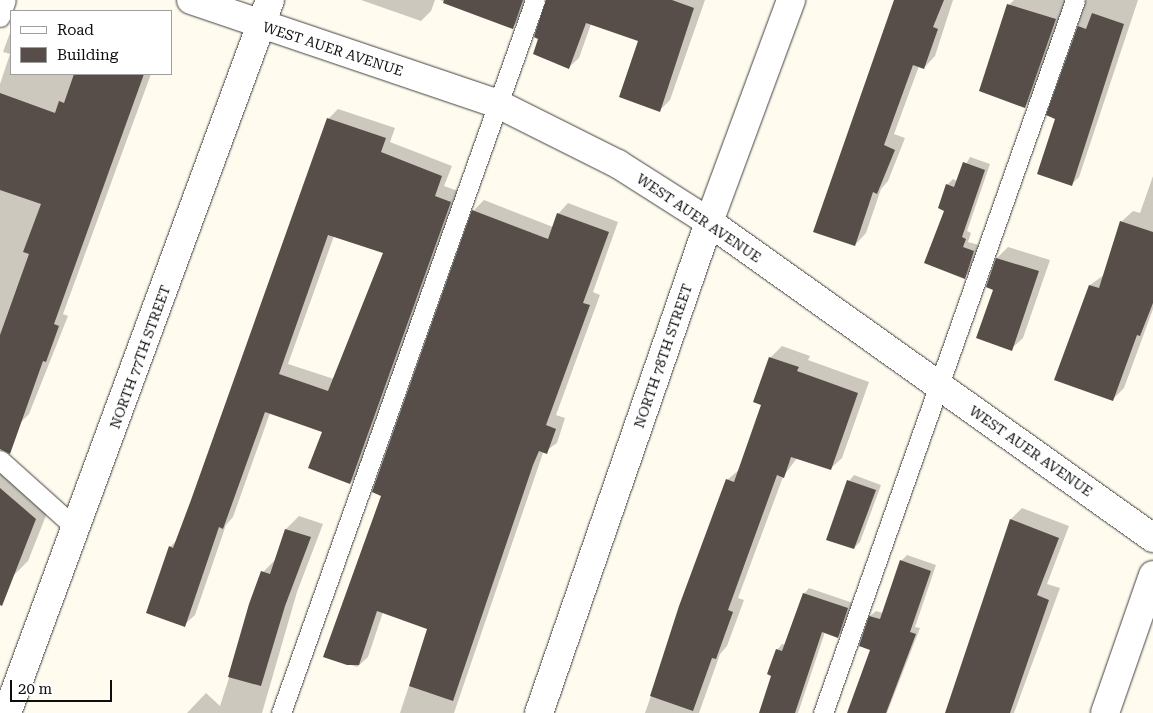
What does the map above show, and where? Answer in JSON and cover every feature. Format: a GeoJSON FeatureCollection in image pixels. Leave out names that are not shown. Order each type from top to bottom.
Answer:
{"type":"FeatureCollection","features":[{"type":"Feature","properties":{"kind":"street","name":"WEST AUER AVENUE"},"geometry":{"type":"LineString","coordinates":[[191,0],[498,104],[618,164],[709,222],[1153,538]]}},
{"type":"Feature","properties":{"kind":"street","name":"NORTH 77TH STREET"},"geometry":{"type":"LineString","coordinates":[[7,713],[77,529],[270,0]]}},
{"type":"Feature","properties":{"kind":"street","name":"NORTH 78TH STREET"},"geometry":{"type":"LineString","coordinates":[[539,713],[709,222],[791,0]]}},
{"type":"Feature","properties":{"kind":"street"},"geometry":{"type":"LineString","coordinates":[[1105,713],[1153,574]]}},
{"type":"Feature","properties":{"kind":"lane"},"geometry":{"type":"LineString","coordinates":[[0,17],[6,0]]}},
{"type":"Feature","properties":{"kind":"lane"},"geometry":{"type":"LineString","coordinates":[[281,713],[535,0]]}},
{"type":"Feature","properties":{"kind":"lane"},"geometry":{"type":"LineString","coordinates":[[823,713],[1075,0]]}},
{"type":"Feature","properties":{"kind":"lane"},"geometry":{"type":"LineString","coordinates":[[0,460],[77,529]]}},
{"type":"Feature","properties":{"kind":"building"},"geometry":{"type":"Polygon","coordinates":[[[444,0],[523,0],[513,29],[443,3],[444,0]]]}},
{"type":"Feature","properties":{"kind":"building"},"geometry":{"type":"Polygon","coordinates":[[[546,0],[672,0],[694,8],[660,112],[619,97],[638,41],[586,23],[569,69],[533,54],[538,39],[534,37],[546,0]]]}},
{"type":"Feature","properties":{"kind":"building"},"geometry":{"type":"Polygon","coordinates":[[[894,0],[944,0],[933,27],[938,29],[924,69],[913,65],[884,145],[895,150],[877,194],[873,192],[855,246],[813,232],[894,0]]]}},
{"type":"Feature","properties":{"kind":"building"},"geometry":{"type":"Polygon","coordinates":[[[1007,4],[1056,19],[1025,108],[979,91],[1007,4]]]}},
{"type":"Feature","properties":{"kind":"building"},"geometry":{"type":"Polygon","coordinates":[[[1092,13],[1124,24],[1072,186],[1037,174],[1055,119],[1046,115],[1078,26],[1086,29],[1092,13]]]}},
{"type":"Feature","properties":{"kind":"building"},"geometry":{"type":"Polygon","coordinates":[[[74,75],[144,75],[54,324],[59,326],[46,362],[43,361],[10,454],[0,449],[0,335],[29,254],[23,252],[41,204],[0,190],[0,93],[55,113],[59,101],[64,103],[74,75]]]}},
{"type":"Feature","properties":{"kind":"building"},"geometry":{"type":"Polygon","coordinates":[[[327,118],[386,138],[381,152],[442,176],[435,196],[451,202],[350,484],[308,468],[322,432],[265,412],[223,529],[219,527],[185,627],[146,613],[169,546],[173,548],[327,118]],[[328,235],[279,374],[328,391],[383,253],[328,235]]]}},
{"type":"Feature","properties":{"kind":"building"},"geometry":{"type":"Polygon","coordinates":[[[963,162],[985,170],[962,237],[966,239],[963,247],[974,251],[965,279],[924,263],[944,211],[938,208],[946,184],[954,187],[963,162]]]}},
{"type":"Feature","properties":{"kind":"building"},"geometry":{"type":"Polygon","coordinates":[[[472,210],[548,239],[557,213],[609,232],[583,303],[590,305],[546,425],[556,429],[547,454],[539,451],[533,465],[453,701],[409,686],[427,629],[377,611],[359,665],[347,665],[323,657],[381,496],[372,492],[472,210]]]}},
{"type":"Feature","properties":{"kind":"building"},"geometry":{"type":"Polygon","coordinates":[[[1120,221],[1153,232],[1153,303],[1140,336],[1137,335],[1113,401],[1054,380],[1089,285],[1099,288],[1120,221]]]}},
{"type":"Feature","properties":{"kind":"building"},"geometry":{"type":"Polygon","coordinates":[[[996,258],[1039,271],[1012,351],[976,338],[993,290],[986,287],[996,258]]]}},
{"type":"Feature","properties":{"kind":"building"},"geometry":{"type":"Polygon","coordinates":[[[769,357],[799,367],[797,371],[858,393],[831,470],[791,457],[784,478],[777,475],[728,610],[733,612],[716,659],[712,658],[693,711],[650,696],[679,606],[726,479],[734,482],[761,405],[753,402],[769,357]]]}},
{"type":"Feature","properties":{"kind":"building"},"geometry":{"type":"Polygon","coordinates":[[[847,480],[876,490],[854,549],[826,540],[847,480]]]}},
{"type":"Feature","properties":{"kind":"building"},"geometry":{"type":"Polygon","coordinates":[[[0,488],[36,519],[2,606],[0,605],[0,488]]]}},
{"type":"Feature","properties":{"kind":"building"},"geometry":{"type":"Polygon","coordinates":[[[1010,519],[1059,538],[1037,595],[1049,600],[1010,713],[945,713],[1010,519]]]}},
{"type":"Feature","properties":{"kind":"building"},"geometry":{"type":"Polygon","coordinates":[[[285,529],[311,537],[285,606],[261,686],[228,677],[249,604],[261,571],[270,574],[285,529]]]}},
{"type":"Feature","properties":{"kind":"building"},"geometry":{"type":"Polygon","coordinates":[[[900,560],[931,571],[910,632],[916,634],[886,713],[847,713],[870,650],[859,646],[869,616],[880,619],[900,560]]]}},
{"type":"Feature","properties":{"kind":"building"},"geometry":{"type":"Polygon","coordinates":[[[803,593],[848,608],[838,638],[822,632],[795,713],[759,713],[771,676],[767,674],[776,649],[782,651],[803,593]]]}}]}
